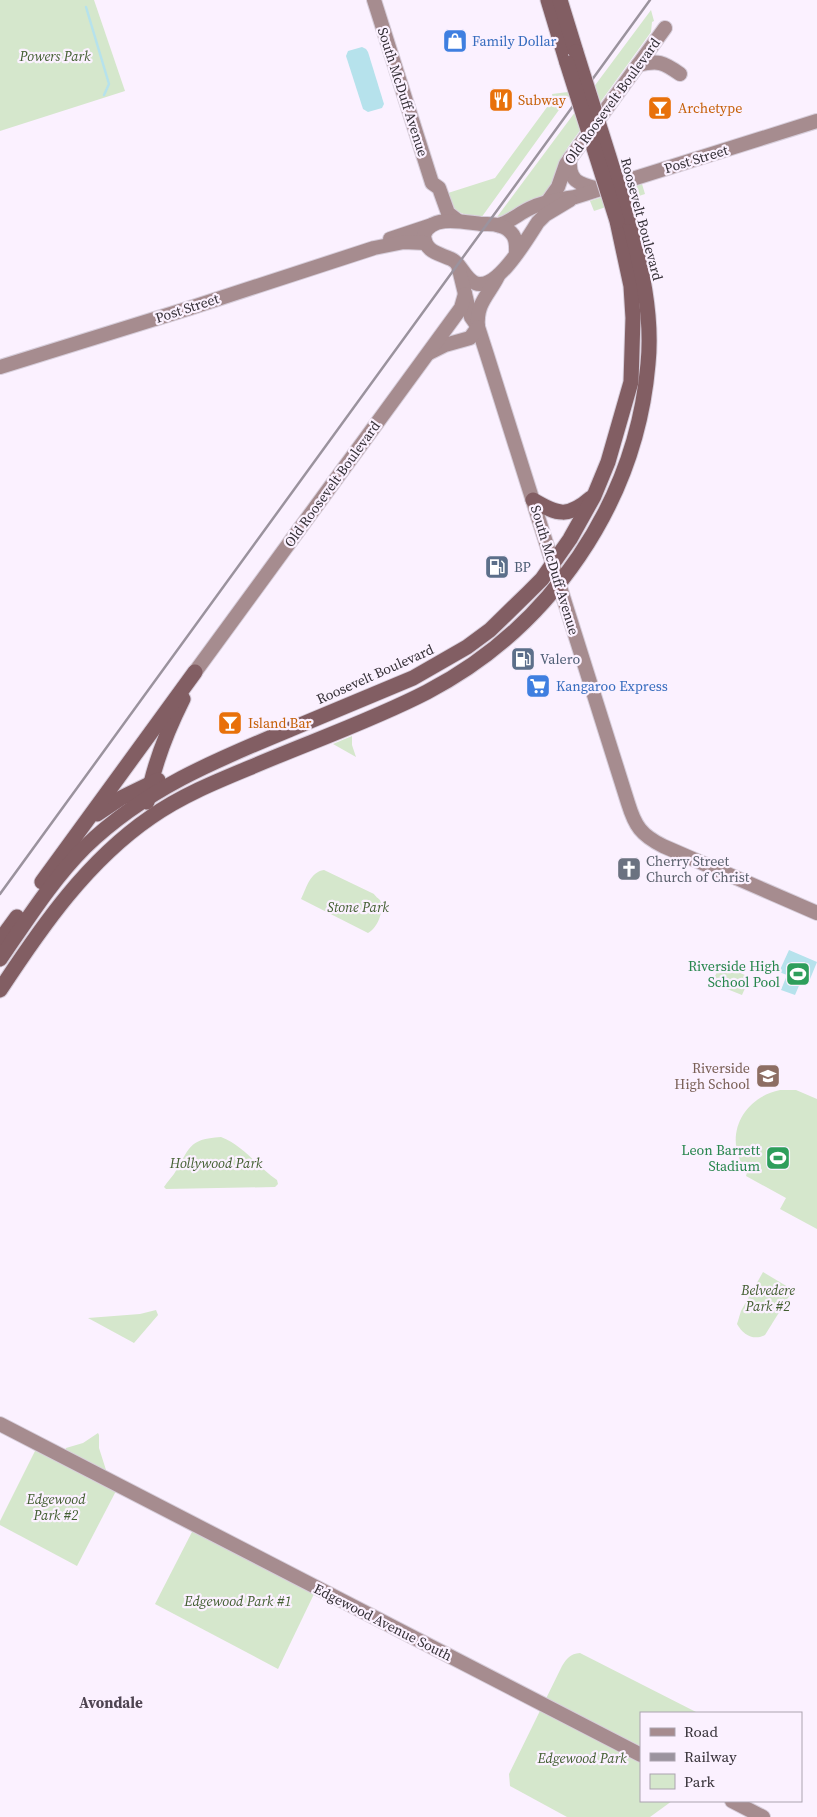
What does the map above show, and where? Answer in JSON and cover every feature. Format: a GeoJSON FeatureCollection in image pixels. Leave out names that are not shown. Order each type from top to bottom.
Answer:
{"type":"FeatureCollection","features":[{"type":"Feature","properties":{"kind":"highway","name":"Roosevelt Boulevard"},"geometry":{"type":"LineString","coordinates":[[0,989],[57,908],[103,855],[125,836],[172,803],[212,783],[427,692],[495,648],[518,628],[560,583],[581,556],[604,518],[620,483],[637,427],[643,399],[648,364],[647,308],[643,275],[623,219],[572,57],[548,0]]}},
{"type":"Feature","properties":{"kind":"highway","name":"Roosevelt Boulevard"},"geometry":{"type":"LineString","coordinates":[[560,0],[572,57]]}},
{"type":"Feature","properties":{"kind":"highway","name":"Roosevelt Boulevard"},"geometry":{"type":"LineString","coordinates":[[0,958],[56,879],[79,853],[149,790],[172,782],[211,762],[414,678],[467,647],[490,630],[528,593],[554,564],[594,496],[608,462],[631,382],[633,318],[623,219]]}},
{"type":"Feature","properties":{"kind":"highway"},"geometry":{"type":"LineString","coordinates":[[533,500],[550,510],[567,512],[577,510],[594,496]]}},
{"type":"Feature","properties":{"kind":"highway"},"geometry":{"type":"LineString","coordinates":[[125,836],[146,805],[149,790],[172,724],[195,672]]}},
{"type":"Feature","properties":{"kind":"highway"},"geometry":{"type":"LineString","coordinates":[[0,940],[195,672]]}},
{"type":"Feature","properties":{"kind":"highway"},"geometry":{"type":"LineString","coordinates":[[83,826],[105,808],[149,790]]}},
{"type":"Feature","properties":{"kind":"main road","name":"South McDuff Avenue"},"geometry":{"type":"LineString","coordinates":[[374,0],[432,183],[430,191],[435,207],[434,225]]}},
{"type":"Feature","properties":{"kind":"main road","name":"Old Roosevelt Boulevard"},"geometry":{"type":"LineString","coordinates":[[548,201],[558,187],[563,169],[570,158],[666,28]]}},
{"type":"Feature","properties":{"kind":"main road"},"geometry":{"type":"LineString","coordinates":[[638,65],[659,62],[680,74]]}},
{"type":"Feature","properties":{"kind":"main road","name":"Post Street"},"geometry":{"type":"LineString","coordinates":[[374,248],[395,236],[457,220],[498,225],[509,221],[532,207],[548,201],[575,197],[817,121]]}},
{"type":"Feature","properties":{"kind":"main road"},"geometry":{"type":"LineString","coordinates":[[570,158],[570,170],[574,179],[579,184],[599,189]]}},
{"type":"Feature","properties":{"kind":"main road","name":"South McDuff Avenue"},"geometry":{"type":"LineString","coordinates":[[432,183],[439,188],[448,213],[457,220]]}},
{"type":"Feature","properties":{"kind":"main road","name":"Post Street"},"geometry":{"type":"LineString","coordinates":[[516,254],[545,215],[575,197]]}},
{"type":"Feature","properties":{"kind":"main road"},"geometry":{"type":"LineString","coordinates":[[434,225],[424,233],[425,243],[432,251],[454,260],[466,276],[475,283],[492,281],[516,254],[514,236],[498,225]]}},
{"type":"Feature","properties":{"kind":"main road","name":"Post Street"},"geometry":{"type":"LineString","coordinates":[[0,367],[374,248],[404,242],[425,243]]}},
{"type":"Feature","properties":{"kind":"main road","name":"South McDuff Avenue"},"geometry":{"type":"LineString","coordinates":[[458,265],[471,317],[478,327],[632,816],[643,834],[663,846],[817,913]]}},
{"type":"Feature","properties":{"kind":"main road"},"geometry":{"type":"LineString","coordinates":[[426,354],[444,345],[470,338],[478,327],[477,315],[481,303],[500,273]]}},
{"type":"Feature","properties":{"kind":"main road","name":"Old Roosevelt Boulevard"},"geometry":{"type":"LineString","coordinates":[[195,672],[461,308],[465,294]]}},
{"type":"Feature","properties":{"kind":"main road","name":"Edgewood Avenue South"},"geometry":{"type":"LineString","coordinates":[[0,1424],[640,1753]]}},
{"type":"Feature","properties":{"kind":"main road"},"geometry":{"type":"LineString","coordinates":[[734,1802],[762,1817]]}},
{"type":"Feature","properties":{"kind":"green space","name":"Powers Park"},"geometry":{"type":"Polygon","coordinates":[[[0,0],[94,0],[125,91],[0,131],[0,0]]]}},
{"type":"Feature","properties":{"kind":"green space"},"geometry":{"type":"Polygon","coordinates":[[[651,10],[654,21],[652,22],[651,32],[568,147],[558,164],[556,180],[544,196],[526,202],[507,214],[497,217],[651,10]]]}},
{"type":"Feature","properties":{"kind":"green space"},"geometry":{"type":"Polygon","coordinates":[[[568,92],[569,96],[481,218],[454,210],[448,193],[495,178],[553,99],[552,94],[568,92]]]}},
{"type":"Feature","properties":{"kind":"green space"},"geometry":{"type":"Polygon","coordinates":[[[642,184],[645,194],[594,211],[590,201],[642,184]]]}},
{"type":"Feature","properties":{"kind":"green space"},"geometry":{"type":"Polygon","coordinates":[[[352,736],[352,745],[356,757],[333,744],[352,736]]]}},
{"type":"Feature","properties":{"kind":"green space","name":"Stone Park"},"geometry":{"type":"Polygon","coordinates":[[[324,870],[374,894],[380,900],[381,914],[371,931],[368,933],[301,899],[312,877],[319,871],[324,870]]]}},
{"type":"Feature","properties":{"kind":"green space"},"geometry":{"type":"Polygon","coordinates":[[[720,965],[750,977],[742,995],[712,983],[720,965]]]}},
{"type":"Feature","properties":{"kind":"green space","name":"Leon Barrett Stadium"},"geometry":{"type":"Polygon","coordinates":[[[780,1090],[796,1090],[817,1099],[817,1229],[780,1209],[786,1198],[746,1176],[747,1172],[736,1146],[736,1134],[746,1111],[766,1094],[780,1090]]]}},
{"type":"Feature","properties":{"kind":"green space","name":"Hollywood Park"},"geometry":{"type":"Polygon","coordinates":[[[221,1137],[244,1151],[277,1180],[278,1184],[275,1187],[166,1189],[164,1187],[195,1143],[221,1137]]]}},
{"type":"Feature","properties":{"kind":"green space","name":"Belvedere Park #2"},"geometry":{"type":"Polygon","coordinates":[[[763,1272],[793,1290],[765,1335],[753,1337],[742,1331],[737,1324],[741,1311],[763,1272]]]}},
{"type":"Feature","properties":{"kind":"green space"},"geometry":{"type":"Polygon","coordinates":[[[156,1310],[158,1315],[134,1343],[88,1318],[140,1314],[156,1310]]]}},
{"type":"Feature","properties":{"kind":"green space"},"geometry":{"type":"Polygon","coordinates":[[[98,1433],[99,1448],[106,1470],[104,1471],[65,1450],[66,1448],[83,1443],[98,1433]]]}},
{"type":"Feature","properties":{"kind":"green space","name":"Edgewood Park #2"},"geometry":{"type":"Polygon","coordinates":[[[36,1449],[116,1491],[77,1566],[0,1525],[0,1521],[36,1449]]]}},
{"type":"Feature","properties":{"kind":"green space","name":"Edgewood Park #1"},"geometry":{"type":"Polygon","coordinates":[[[193,1530],[314,1594],[278,1669],[155,1604],[193,1530]]]}},
{"type":"Feature","properties":{"kind":"green space","name":"Edgewood Park"},"geometry":{"type":"Polygon","coordinates":[[[580,1653],[696,1712],[640,1712],[640,1802],[671,1802],[650,1817],[567,1817],[510,1786],[509,1774],[562,1666],[574,1654],[580,1653]]]}},
{"type":"Feature","properties":{"kind":"water"},"geometry":{"type":"Polygon","coordinates":[[[362,47],[368,52],[384,104],[382,108],[368,112],[363,109],[346,56],[348,51],[362,47]]]}},
{"type":"Feature","properties":{"kind":"water","name":"Riverside High School Pool"},"geometry":{"type":"Polygon","coordinates":[[[789,950],[817,962],[808,984],[801,981],[795,995],[781,990],[787,975],[779,972],[789,950]]]}},
{"type":"Feature","properties":{"kind":"waterway"},"geometry":{"type":"LineString","coordinates":[[86,7],[109,84],[104,95]]}},
{"type":"Feature","properties":{"kind":"railway"},"geometry":{"type":"LineString","coordinates":[[0,894],[650,0]]}},
{"type":"Feature","properties":{"kind":"place","name":"Family Dollar"},"geometry":{"type":"Point","coordinates":[455,41]}},
{"type":"Feature","properties":{"kind":"place","name":"Subway"},"geometry":{"type":"Point","coordinates":[501,100]}},
{"type":"Feature","properties":{"kind":"place","name":"Archetype"},"geometry":{"type":"Point","coordinates":[660,108]}},
{"type":"Feature","properties":{"kind":"place","name":"BP"},"geometry":{"type":"Point","coordinates":[497,567]}},
{"type":"Feature","properties":{"kind":"place","name":"Valero"},"geometry":{"type":"Point","coordinates":[523,659]}},
{"type":"Feature","properties":{"kind":"place","name":"Kangaroo Express"},"geometry":{"type":"Point","coordinates":[538,686]}},
{"type":"Feature","properties":{"kind":"place","name":"Island Bar"},"geometry":{"type":"Point","coordinates":[230,723]}},
{"type":"Feature","properties":{"kind":"place","name":"Cherry Street Church of Christ"},"geometry":{"type":"Point","coordinates":[629,869]}},
{"type":"Feature","properties":{"kind":"place","name":"Riverside High School Pool"},"geometry":{"type":"Point","coordinates":[798,974]}},
{"type":"Feature","properties":{"kind":"place","name":"Riverside High School"},"geometry":{"type":"Point","coordinates":[768,1076]}},
{"type":"Feature","properties":{"kind":"place","name":"Leon Barrett Stadium"},"geometry":{"type":"Point","coordinates":[778,1158]}},
{"type":"Feature","properties":{"kind":"district","name":"Avondale"},"geometry":{"type":"Point","coordinates":[111,1703]}}]}
